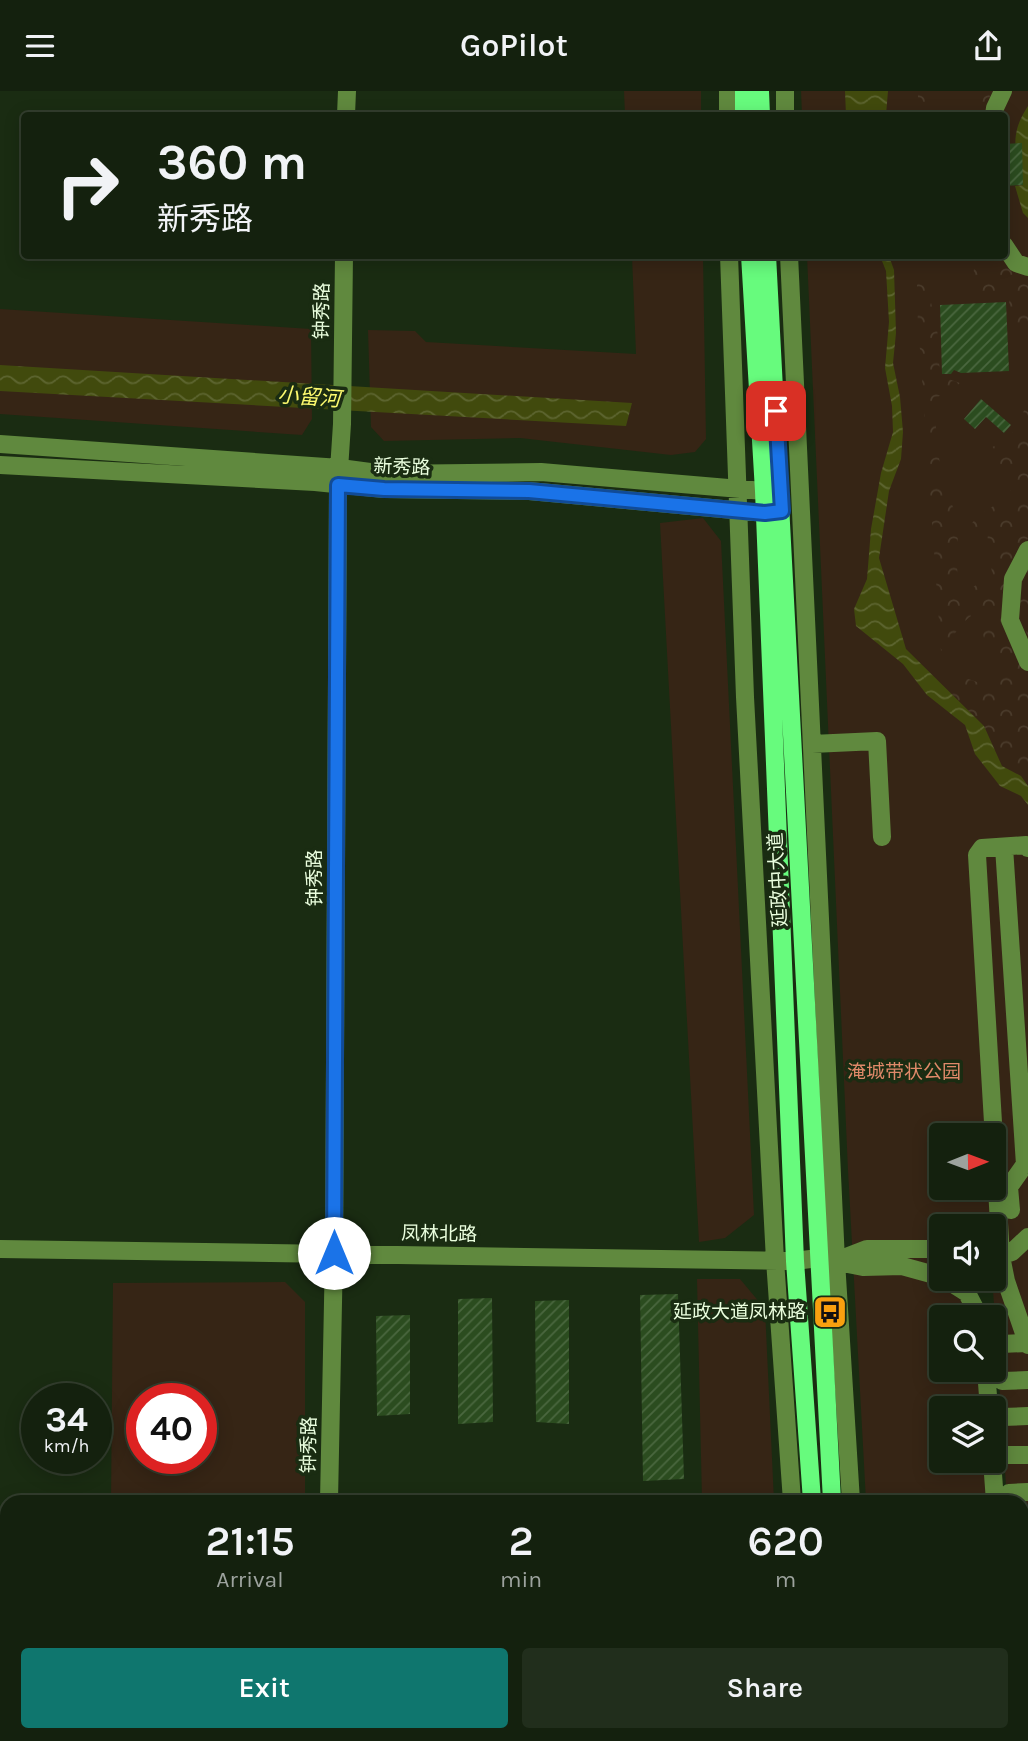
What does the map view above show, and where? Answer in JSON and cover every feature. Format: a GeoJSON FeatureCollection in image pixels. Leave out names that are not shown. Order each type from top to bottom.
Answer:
{"type":"FeatureCollection","features":[{"type":"Feature","properties":{"kind":"main road"},"geometry":{"type":"LineString","coordinates":[[744,91],[744,112]]}},
{"type":"Feature","properties":{"kind":"main road"},"geometry":{"type":"LineString","coordinates":[[760,91],[761,112]]}},
{"type":"Feature","properties":{"kind":"main road","name":"延政中大道"},"geometry":{"type":"LineString","coordinates":[[750,259],[772,490]]}},
{"type":"Feature","properties":{"kind":"main road","name":"延政中大道"},"geometry":{"type":"LineString","coordinates":[[767,259],[795,1261],[812,1495]]}},
{"type":"Feature","properties":{"kind":"main road","name":"延政中大道"},"geometry":{"type":"LineString","coordinates":[[773,512],[827,1259],[832,1495]]}},
{"type":"Feature","properties":{"kind":"street"},"geometry":{"type":"LineString","coordinates":[[346,91],[346,112]]}},
{"type":"Feature","properties":{"kind":"street"},"geometry":{"type":"LineString","coordinates":[[728,91],[728,112]]}},
{"type":"Feature","properties":{"kind":"street"},"geometry":{"type":"LineString","coordinates":[[785,91],[785,112]]}},
{"type":"Feature","properties":{"kind":"street"},"geometry":{"type":"LineString","coordinates":[[994,112],[1003,91]]}},
{"type":"Feature","properties":{"kind":"street"},"geometry":{"type":"LineString","coordinates":[[1008,251],[1016,263],[1028,267]]}},
{"type":"Feature","properties":{"kind":"street","name":"钟秀路"},"geometry":{"type":"LineString","coordinates":[[329,1495],[334,1253],[339,476],[344,259]]}},
{"type":"Feature","properties":{"kind":"street"},"geometry":{"type":"LineString","coordinates":[[729,259],[745,697],[775,1260],[792,1495]]}},
{"type":"Feature","properties":{"kind":"street"},"geometry":{"type":"LineString","coordinates":[[789,259],[812,744],[827,1259],[850,1495]]}},
{"type":"Feature","properties":{"kind":"street","name":"新秀路"},"geometry":{"type":"LineString","coordinates":[[0,444],[339,476],[384,489],[529,491],[801,516]]}},
{"type":"Feature","properties":{"kind":"street","name":"新秀路"},"geometry":{"type":"LineString","coordinates":[[0,465],[339,476],[541,472],[800,494]]}},
{"type":"Feature","properties":{"kind":"street"},"geometry":{"type":"LineString","coordinates":[[1028,550],[1013,579],[1010,620],[1028,661]]}},
{"type":"Feature","properties":{"kind":"street"},"geometry":{"type":"LineString","coordinates":[[812,744],[877,741],[882,837]]}},
{"type":"Feature","properties":{"kind":"street"},"geometry":{"type":"LineString","coordinates":[[996,1214],[977,855],[982,848],[1027,846]]}},
{"type":"Feature","properties":{"kind":"street"},"geometry":{"type":"LineString","coordinates":[[1004,847],[1026,1163],[1009,1187],[1012,1235],[1006,1244]]}},
{"type":"Feature","properties":{"kind":"street"},"geometry":{"type":"LineString","coordinates":[[1006,1254],[1028,1237]]}},
{"type":"Feature","properties":{"kind":"street","name":"凤林北路"},"geometry":{"type":"LineString","coordinates":[[0,1249],[795,1261],[827,1259]]}},
{"type":"Feature","properties":{"kind":"street"},"geometry":{"type":"LineString","coordinates":[[827,1259],[867,1249],[929,1249]]}},
{"type":"Feature","properties":{"kind":"street"},"geometry":{"type":"LineString","coordinates":[[827,1259],[863,1267],[902,1266],[929,1272]]}},
{"type":"Feature","properties":{"kind":"street"},"geometry":{"type":"LineString","coordinates":[[1006,1281],[1028,1344],[1006,1344]]}},
{"type":"Feature","properties":{"kind":"street"},"geometry":{"type":"LineString","coordinates":[[1006,1381],[1028,1380]]}},
{"type":"Feature","properties":{"kind":"street"},"geometry":{"type":"LineString","coordinates":[[1006,1414],[1028,1416]]}},
{"type":"Feature","properties":{"kind":"street"},"geometry":{"type":"LineString","coordinates":[[1006,1457],[1028,1455]]}},
{"type":"Feature","properties":{"kind":"street"},"geometry":{"type":"LineString","coordinates":[[1000,1473],[1002,1495]]}},
{"type":"Feature","properties":{"kind":"green space"},"geometry":{"type":"Polygon","coordinates":[[[624,91],[701,91],[701,112],[625,112],[624,91]]]}},
{"type":"Feature","properties":{"kind":"green space","name":"淹城带状公园"},"geometry":{"type":"Polygon","coordinates":[[[801,91],[1028,91],[1028,1495],[1007,1495],[1006,1396],[1000,1396],[999,1382],[1006,1382],[1006,1305],[994,1305],[993,1291],[1006,1291],[1006,1214],[929,1214],[929,1291],[976,1291],[976,1305],[929,1305],[929,1382],[982,1382],[982,1396],[929,1396],[929,1473],[987,1473],[988,1495],[866,1495],[848,1170],[807,259],[1008,259],[1008,112],[802,112],[801,91]]]}},
{"type":"Feature","properties":{"kind":"green space"},"geometry":{"type":"Polygon","coordinates":[[[918,91],[936,91],[927,112],[918,112],[918,91]]]}},
{"type":"Feature","properties":{"kind":"green space"},"geometry":{"type":"Polygon","coordinates":[[[967,91],[991,91],[987,112],[965,112],[969,103],[967,91]]]}},
{"type":"Feature","properties":{"kind":"green space"},"geometry":{"type":"Polygon","coordinates":[[[632,259],[703,259],[706,439],[695,452],[671,455],[520,438],[384,441],[371,427],[368,330],[415,331],[426,342],[636,354],[632,259]]]}},
{"type":"Feature","properties":{"kind":"green space"},"geometry":{"type":"Polygon","coordinates":[[[917,259],[926,259],[928,291],[937,326],[940,376],[960,383],[946,394],[933,398],[942,486],[958,516],[957,589],[971,616],[941,651],[917,307],[917,259]]]}},
{"type":"Feature","properties":{"kind":"green space"},"geometry":{"type":"Polygon","coordinates":[[[979,259],[1006,259],[1017,271],[1008,278],[1015,284],[1028,284],[1028,333],[1010,319],[1009,299],[976,299],[976,263],[979,259]]]}},
{"type":"Feature","properties":{"kind":"green space"},"geometry":{"type":"Polygon","coordinates":[[[0,309],[311,329],[312,419],[302,435],[0,414],[0,309]]]}},
{"type":"Feature","properties":{"kind":"green space"},"geometry":{"type":"Polygon","coordinates":[[[1028,403],[1028,482],[1011,491],[989,455],[992,447],[1008,441],[1028,403]]]}},
{"type":"Feature","properties":{"kind":"green space"},"geometry":{"type":"Polygon","coordinates":[[[1028,491],[1028,538],[1010,571],[1008,635],[1024,670],[1028,672],[1028,786],[1021,776],[1002,766],[984,726],[948,691],[957,675],[977,682],[998,681],[1002,657],[985,646],[980,613],[969,589],[980,583],[993,582],[987,532],[976,530],[971,524],[997,504],[1028,491]]]}},
{"type":"Feature","properties":{"kind":"green space"},"geometry":{"type":"Polygon","coordinates":[[[703,518],[721,541],[754,1215],[725,1238],[699,1242],[660,523],[703,518]]]}},
{"type":"Feature","properties":{"kind":"green space"},"geometry":{"type":"Polygon","coordinates":[[[1028,561],[1028,637],[1020,599],[1028,561]]]}},
{"type":"Feature","properties":{"kind":"green space"},"geometry":{"type":"Polygon","coordinates":[[[697,1279],[740,1279],[765,1309],[774,1495],[702,1495],[697,1279]]]}},
{"type":"Feature","properties":{"kind":"green space"},"geometry":{"type":"Polygon","coordinates":[[[285,1282],[305,1302],[305,1495],[111,1495],[113,1283],[285,1282]]]}},
{"type":"Feature","properties":{"kind":"water"},"geometry":{"type":"Polygon","coordinates":[[[845,91],[888,91],[886,112],[846,112],[845,91]]]}},
{"type":"Feature","properties":{"kind":"water"},"geometry":{"type":"Polygon","coordinates":[[[1028,106],[1028,218],[1023,213],[1015,186],[1023,185],[1015,144],[1018,127],[1028,106]]]}},
{"type":"Feature","properties":{"kind":"water"},"geometry":{"type":"Polygon","coordinates":[[[881,259],[890,259],[894,270],[896,333],[893,363],[903,432],[901,459],[889,491],[879,558],[906,649],[984,726],[1002,766],[1021,776],[1028,786],[1028,805],[1021,796],[1000,786],[975,754],[965,725],[927,695],[903,664],[856,626],[854,609],[867,579],[871,529],[881,473],[893,432],[892,406],[885,368],[889,322],[886,271],[881,259]]]}},
{"type":"Feature","properties":{"kind":"water","name":"小留河"},"geometry":{"type":"Polygon","coordinates":[[[0,365],[632,403],[626,426],[0,391],[0,365]]]}},
{"type":"Feature","properties":{"kind":"building"},"geometry":{"type":"Polygon","coordinates":[[[1022,143],[1023,185],[1008,186],[1008,144],[1022,143]]]}},
{"type":"Feature","properties":{"kind":"building"},"geometry":{"type":"Polygon","coordinates":[[[1006,302],[1009,371],[961,373],[954,370],[951,374],[942,374],[940,305],[1006,302]]]}},
{"type":"Feature","properties":{"kind":"building"},"geometry":{"type":"Polygon","coordinates":[[[981,399],[1011,425],[1004,433],[986,417],[975,429],[964,419],[981,399]]]}},
{"type":"Feature","properties":{"kind":"building"},"geometry":{"type":"Polygon","coordinates":[[[678,1294],[684,1479],[643,1481],[640,1295],[678,1294]]]}},
{"type":"Feature","properties":{"kind":"building"},"geometry":{"type":"Polygon","coordinates":[[[492,1298],[493,1422],[458,1424],[458,1299],[492,1298]]]}},
{"type":"Feature","properties":{"kind":"building"},"geometry":{"type":"Polygon","coordinates":[[[569,1300],[569,1424],[536,1422],[535,1301],[569,1300]]]}},
{"type":"Feature","properties":{"kind":"building"},"geometry":{"type":"Polygon","coordinates":[[[410,1315],[410,1414],[377,1416],[376,1316],[410,1315]]]}},
{"type":"Feature","properties":{"kind":"place","name":"延政大道凤林路"},"geometry":{"type":"Point","coordinates":[830,1312]}},
{"type":"Feature","properties":{"kind":"route"},"geometry":{"type":"LineString","coordinates":[[334,1253],[338,485],[384,489],[529,491],[765,513],[782,511],[776,411]]}}]}
